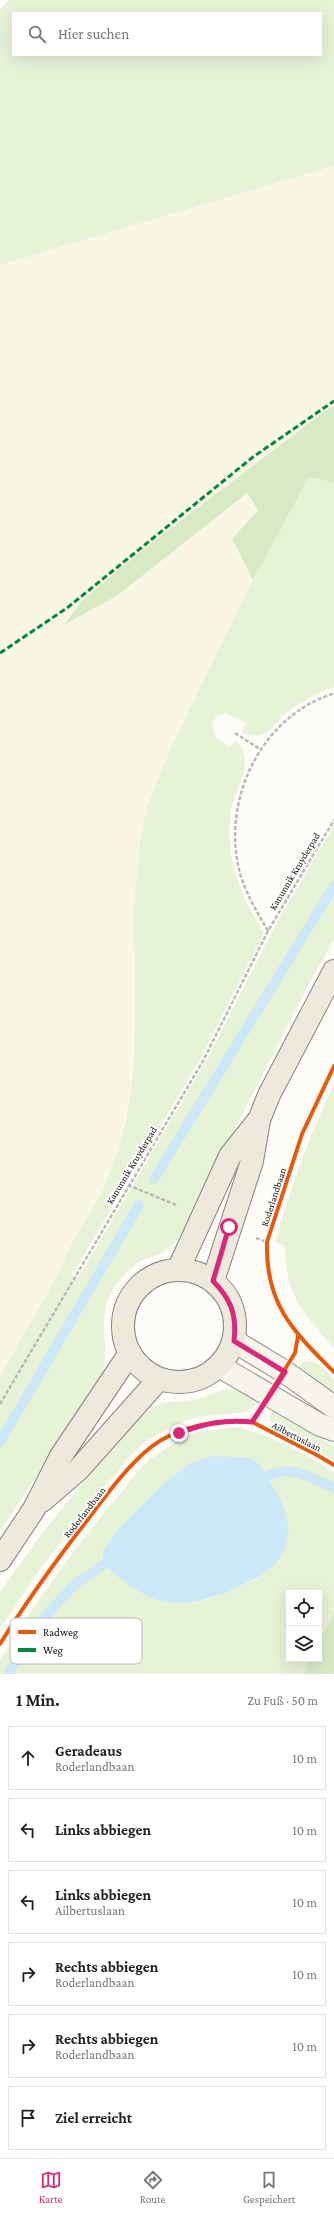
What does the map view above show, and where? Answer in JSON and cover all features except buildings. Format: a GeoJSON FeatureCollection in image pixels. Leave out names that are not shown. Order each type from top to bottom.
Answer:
{"type":"FeatureCollection","features":[{"type":"Feature","properties":{"kind":"main road"},"geometry":{"type":"LineString","coordinates":[[213,1281],[252,1161],[259,1120],[269,1095],[334,971]]}},
{"type":"Feature","properties":{"kind":"main road"},"geometry":{"type":"LineString","coordinates":[[178,1270],[230,1156],[259,1120]]}},
{"type":"Feature","properties":{"kind":"main road"},"geometry":{"type":"LineString","coordinates":[[178,1270],[196,1272],[213,1281],[224,1292],[232,1307],[236,1324],[234,1341],[228,1354],[219,1366],[206,1376],[191,1382],[175,1383],[159,1379],[137,1364],[130,1353],[124,1335],[124,1316],[130,1298],[142,1283],[159,1273],[178,1270]]}},
{"type":"Feature","properties":{"kind":"main road"},"geometry":{"type":"LineString","coordinates":[[234,1341],[285,1372],[334,1407]]}},
{"type":"Feature","properties":{"kind":"main road"},"geometry":{"type":"LineString","coordinates":[[0,1560],[34,1509],[61,1456],[130,1353]]}},
{"type":"Feature","properties":{"kind":"main road","name":"Ailbertuslaan"},"geometry":{"type":"LineString","coordinates":[[219,1366],[320,1425],[334,1430]]}},
{"type":"Feature","properties":{"kind":"main road"},"geometry":{"type":"LineString","coordinates":[[34,1509],[78,1470],[159,1379]]}},
{"type":"Feature","properties":{"kind":"path"},"geometry":{"type":"LineString","coordinates":[[235,732],[260,749]]}},
{"type":"Feature","properties":{"kind":"shaded area"},"geometry":{"type":"Polygon","coordinates":[[[334,166],[334,406],[325,411],[142,550],[65,624],[118,595],[247,493],[258,510],[232,539],[253,580],[174,739],[147,807],[140,841],[133,913],[135,975],[131,1090],[117,1153],[105,1186],[70,1247],[60,1271],[0,1376],[0,265],[334,166]]]}},
{"type":"Feature","properties":{"kind":"green space"},"geometry":{"type":"Polygon","coordinates":[[[9,0],[334,0],[334,166],[0,265],[0,9],[9,0]]]}},
{"type":"Feature","properties":{"kind":"green space"},"geometry":{"type":"Polygon","coordinates":[[[334,406],[334,483],[309,477],[253,580],[232,539],[258,510],[247,493],[118,595],[64,625],[82,601],[142,550],[325,411],[334,406]]]}},
{"type":"Feature","properties":{"kind":"green space"},"geometry":{"type":"Polygon","coordinates":[[[309,477],[334,483],[334,687],[307,699],[294,707],[271,729],[262,735],[257,736],[241,732],[246,724],[226,713],[216,717],[212,724],[215,737],[230,747],[235,741],[242,748],[245,756],[243,773],[231,810],[229,827],[230,843],[232,859],[241,890],[255,919],[264,933],[202,1056],[72,1275],[78,1278],[207,1059],[276,924],[334,825],[334,940],[311,980],[180,1236],[165,1251],[141,1261],[134,1266],[124,1275],[111,1293],[104,1315],[105,1362],[100,1381],[0,1531],[0,1376],[60,1271],[70,1247],[105,1186],[117,1153],[126,1120],[131,1090],[134,1052],[135,975],[133,913],[140,841],[147,807],[174,740],[253,580],[309,477]]]}},
{"type":"Feature","properties":{"kind":"green space"},"geometry":{"type":"Polygon","coordinates":[[[334,1084],[334,1348],[313,1324],[298,1302],[289,1278],[285,1246],[276,1242],[301,1162],[334,1084]]]}},
{"type":"Feature","properties":{"kind":"green space"},"geometry":{"type":"Polygon","coordinates":[[[308,1361],[319,1365],[334,1380],[334,1396],[298,1370],[302,1362],[308,1361]]]}},
{"type":"Feature","properties":{"kind":"green space"},"geometry":{"type":"Polygon","coordinates":[[[227,1389],[240,1392],[257,1401],[255,1406],[245,1412],[197,1417],[174,1425],[146,1441],[131,1455],[99,1493],[40,1569],[0,1629],[0,1592],[43,1532],[123,1434],[152,1407],[163,1403],[194,1400],[227,1389]]]}},
{"type":"Feature","properties":{"kind":"green space"},"geometry":{"type":"Polygon","coordinates":[[[273,1409],[334,1447],[334,1460],[275,1427],[270,1418],[270,1414],[273,1409]]]}},
{"type":"Feature","properties":{"kind":"green space"},"geometry":{"type":"Polygon","coordinates":[[[238,1427],[276,1440],[334,1472],[334,1613],[322,1635],[322,1590],[286,1590],[286,1662],[308,1662],[304,1674],[0,1674],[0,1660],[10,1644],[10,1664],[142,1664],[142,1618],[26,1618],[84,1538],[149,1460],[182,1438],[197,1432],[238,1427]],[[233,1458],[189,1464],[163,1484],[119,1528],[103,1565],[150,1597],[206,1600],[257,1579],[276,1491],[264,1471],[256,1463],[233,1458]]]}},
{"type":"Feature","properties":{"kind":"green space"},"geometry":{"type":"Polygon","coordinates":[[[334,1613],[334,1674],[304,1674],[308,1662],[322,1662],[322,1635],[334,1613]]]}},
{"type":"Feature","properties":{"kind":"water"},"geometry":{"type":"Polygon","coordinates":[[[212,1456],[251,1459],[261,1466],[277,1493],[285,1511],[288,1530],[285,1549],[276,1563],[263,1574],[241,1586],[214,1597],[185,1603],[171,1603],[143,1594],[103,1565],[103,1551],[119,1528],[163,1484],[189,1464],[212,1456]]]}},
{"type":"Feature","properties":{"kind":"waterway"},"geometry":{"type":"LineString","coordinates":[[154,1179],[334,886]]}},
{"type":"Feature","properties":{"kind":"waterway"},"geometry":{"type":"LineString","coordinates":[[0,1442],[139,1205]]}},
{"type":"Feature","properties":{"kind":"waterway"},"geometry":{"type":"LineString","coordinates":[[266,1476],[285,1471],[301,1473],[334,1488]]}},
{"type":"Feature","properties":{"kind":"waterway"},"geometry":{"type":"LineString","coordinates":[[44,1618],[73,1586],[103,1565]]}},
{"type":"Feature","properties":{"kind":"waterway"},"geometry":{"type":"LineString","coordinates":[[8,1674],[14,1664]]}},
{"type":"Feature","properties":{"kind":"marked path"},"geometry":{"type":"LineString","coordinates":[[0,653],[67,608],[253,457],[334,401]]}},
{"type":"Feature","properties":{"kind":"cycle path","name":"Roderlandbaan"},"geometry":{"type":"LineString","coordinates":[[334,1066],[302,1134],[267,1242],[271,1283],[284,1315],[306,1343],[334,1372]]}},
{"type":"Feature","properties":{"kind":"cycle path","name":"Roderlandbaan"},"geometry":{"type":"LineString","coordinates":[[17,1618],[63,1552],[108,1493],[124,1473],[151,1447],[173,1434],[186,1429],[212,1423],[239,1421],[252,1422],[295,1353],[298,1336]]}},
{"type":"Feature","properties":{"kind":"cycle path"},"geometry":{"type":"LineString","coordinates":[[252,1422],[334,1465]]}},
{"type":"Feature","properties":{"kind":"cycle path","name":"Roderlandbaan"},"geometry":{"type":"LineString","coordinates":[[0,1644],[10,1628]]}},
{"type":"Feature","properties":{"kind":"route"},"geometry":{"type":"LineString","coordinates":[[179,1433],[205,1424],[233,1420],[252,1422],[285,1372],[234,1341],[236,1324],[232,1307],[224,1292],[213,1281],[229,1227]]}}]}
